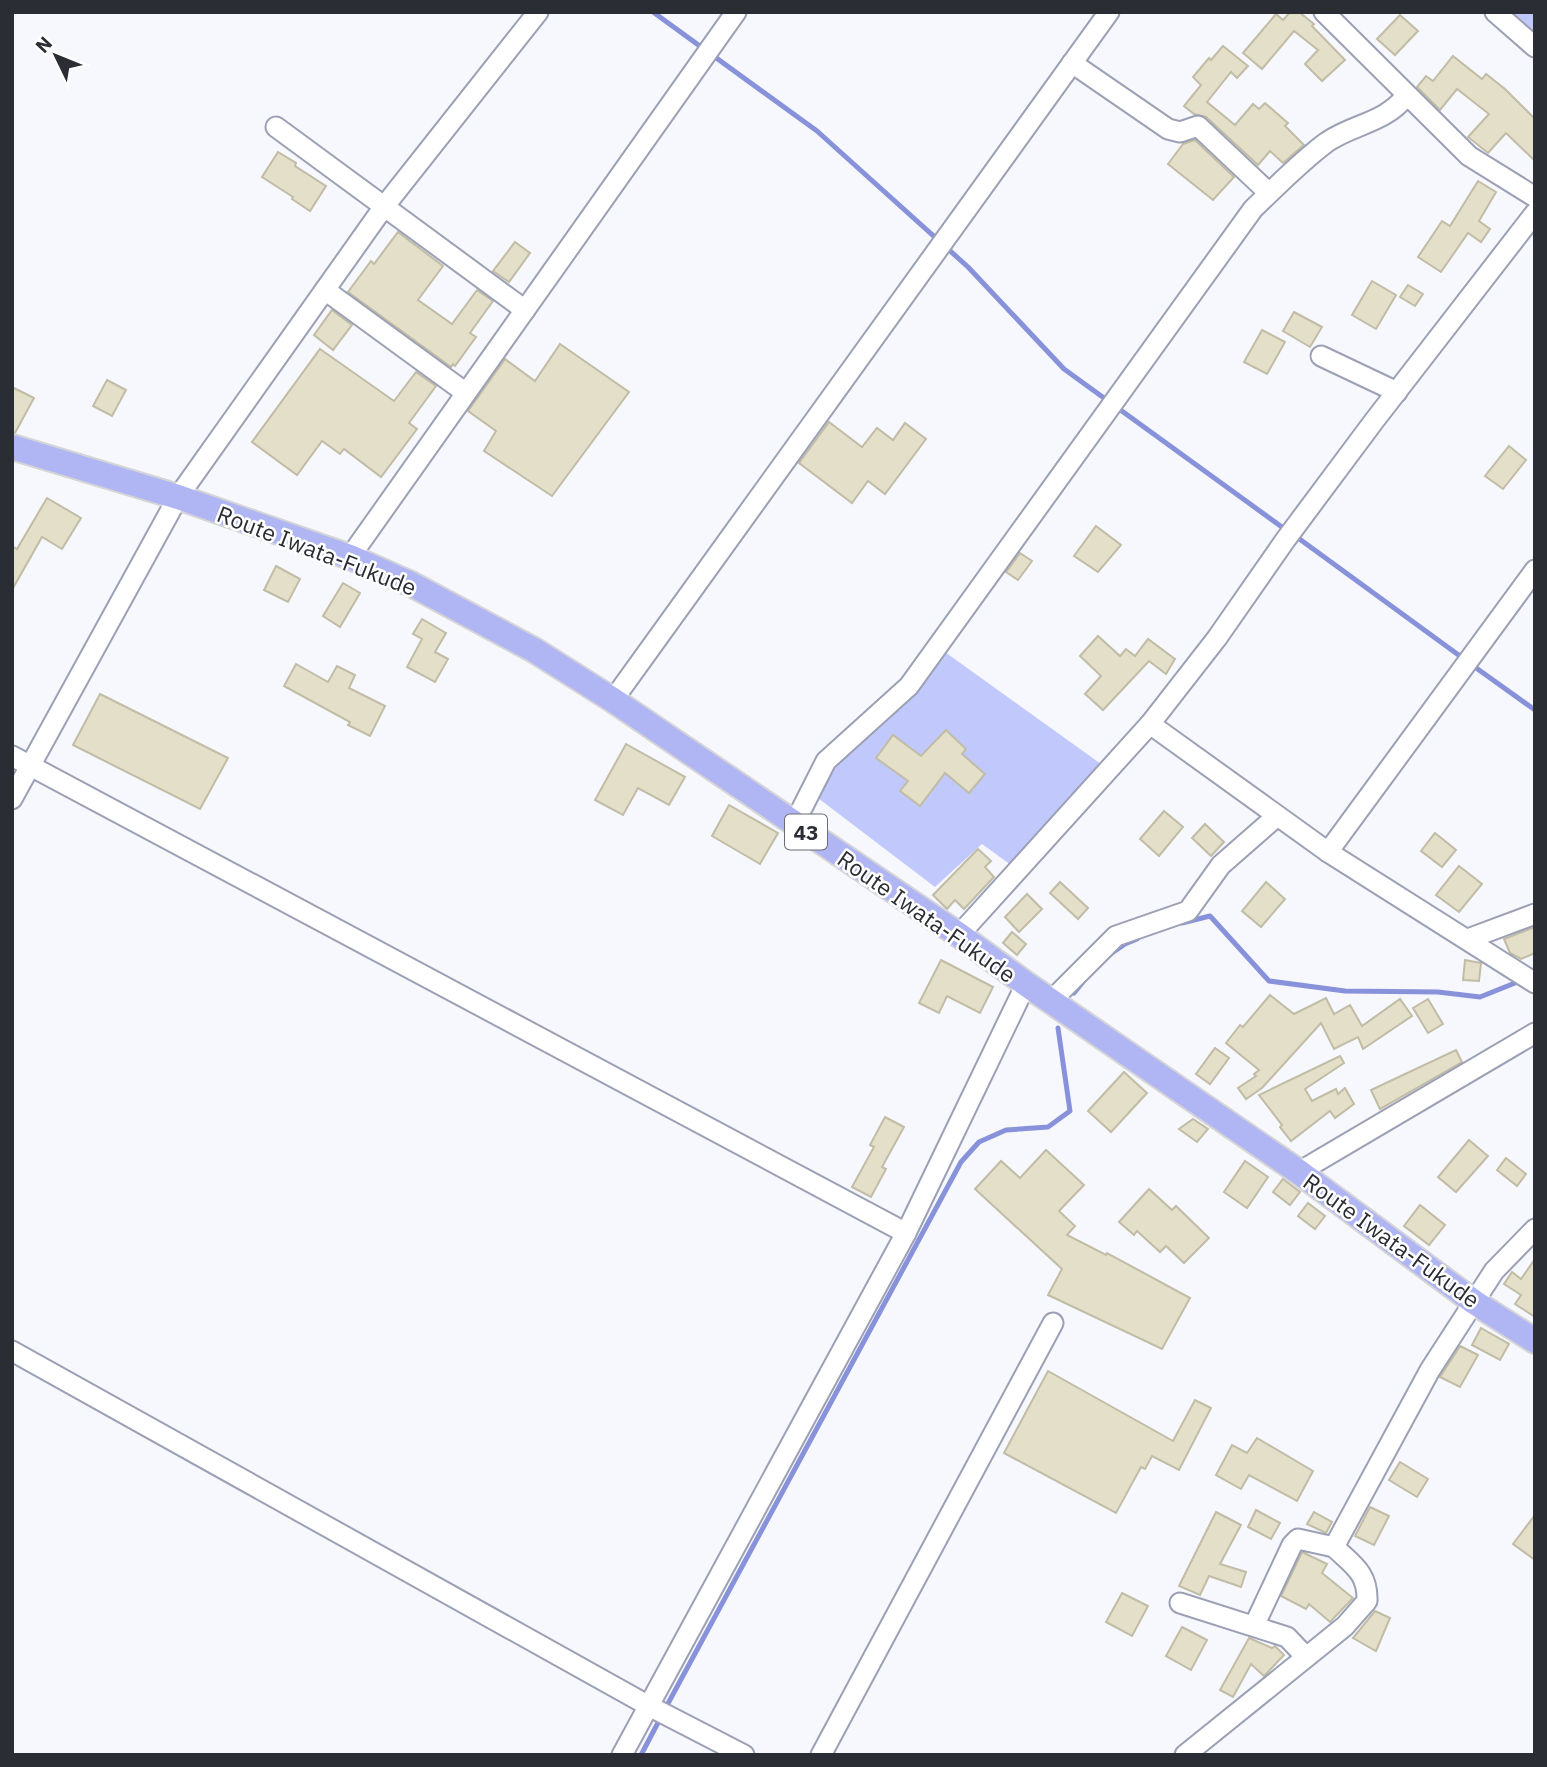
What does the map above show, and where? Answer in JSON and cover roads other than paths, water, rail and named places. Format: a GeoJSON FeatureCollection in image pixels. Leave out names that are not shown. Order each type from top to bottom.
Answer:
{"type":"FeatureCollection","features":[{"type":"Feature","properties":{"kind":"main road","name":"Route Iwata-Fukude"},"geometry":{"type":"LineString","coordinates":[[12,447],[178,498],[350,557],[411,583],[534,650],[613,700],[959,935],[1051,1002],[1299,1172],[1474,1301],[1535,1341]]}},
{"type":"Feature","properties":{"kind":"street"},"geometry":{"type":"LineString","coordinates":[[12,799],[178,498],[383,208],[538,12]]}},
{"type":"Feature","properties":{"kind":"street"},"geometry":{"type":"LineString","coordinates":[[350,557],[736,12]]}},
{"type":"Feature","properties":{"kind":"street"},"geometry":{"type":"LineString","coordinates":[[613,700],[1109,12]]}},
{"type":"Feature","properties":{"kind":"street"},"geometry":{"type":"LineString","coordinates":[[1324,12],[1469,156],[1535,197]]}},
{"type":"Feature","properties":{"kind":"street"},"geometry":{"type":"LineString","coordinates":[[1495,12],[1535,47]]}},
{"type":"Feature","properties":{"kind":"street"},"geometry":{"type":"LineString","coordinates":[[1072,63],[1168,129],[1180,132],[1198,126],[1269,193]]}},
{"type":"Feature","properties":{"kind":"street"},"geometry":{"type":"LineString","coordinates":[[793,824],[826,761],[909,685],[1253,209],[1296,167],[1330,140],[1395,110],[1406,95]]}},
{"type":"Feature","properties":{"kind":"street"},"geometry":{"type":"LineString","coordinates":[[276,127],[524,310]]}},
{"type":"Feature","properties":{"kind":"street"},"geometry":{"type":"LineString","coordinates":[[959,935],[1150,724],[1217,638],[1291,533],[1397,392],[1535,213]]}},
{"type":"Feature","properties":{"kind":"street"},"geometry":{"type":"LineString","coordinates":[[325,290],[466,393]]}},
{"type":"Feature","properties":{"kind":"street"},"geometry":{"type":"LineString","coordinates":[[1321,356],[1397,392]]}},
{"type":"Feature","properties":{"kind":"street"},"geometry":{"type":"LineString","coordinates":[[1328,852],[1535,570]]}},
{"type":"Feature","properties":{"kind":"street"},"geometry":{"type":"LineString","coordinates":[[1150,724],[1328,852],[1535,983]]}},
{"type":"Feature","properties":{"kind":"street"},"geometry":{"type":"LineString","coordinates":[[12,756],[906,1233]]}},
{"type":"Feature","properties":{"kind":"street"},"geometry":{"type":"LineString","coordinates":[[1051,1002],[1116,936],[1188,911],[1221,865],[1277,816]]}},
{"type":"Feature","properties":{"kind":"street"},"geometry":{"type":"LineString","coordinates":[[1468,939],[1535,914]]}},
{"type":"Feature","properties":{"kind":"street"},"geometry":{"type":"LineString","coordinates":[[622,1755],[906,1233],[1026,984]]}},
{"type":"Feature","properties":{"kind":"street"},"geometry":{"type":"LineString","coordinates":[[1299,1172],[1535,1033]]}},
{"type":"Feature","properties":{"kind":"street"},"geometry":{"type":"LineString","coordinates":[[1334,1547],[1430,1370],[1494,1270],[1535,1229]]}},
{"type":"Feature","properties":{"kind":"street"},"geometry":{"type":"LineString","coordinates":[[821,1755],[1053,1323]]}},
{"type":"Feature","properties":{"kind":"street"},"geometry":{"type":"LineString","coordinates":[[12,1351],[649,1706],[744,1755]]}},
{"type":"Feature","properties":{"kind":"street"},"geometry":{"type":"LineString","coordinates":[[1185,1755],[1345,1626],[1367,1601],[1368,1588],[1363,1576],[1334,1547],[1298,1539],[1292,1545],[1254,1626]]}},
{"type":"Feature","properties":{"kind":"street"},"geometry":{"type":"LineString","coordinates":[[1180,1603],[1287,1637],[1306,1657]]}},
{"type":"Feature","properties":{"kind":"waterway"},"geometry":{"type":"LineString","coordinates":[[653,12],[817,131],[968,267],[1064,369],[1286,530]]}},
{"type":"Feature","properties":{"kind":"waterway"},"geometry":{"type":"LineString","coordinates":[[1294,535],[1464,659]]}},
{"type":"Feature","properties":{"kind":"waterway"},"geometry":{"type":"LineString","coordinates":[[1472,665],[1535,710]]}},
{"type":"Feature","properties":{"kind":"waterway"},"geometry":{"type":"LineString","coordinates":[[1182,923],[1210,916],[1269,981],[1345,991],[1438,992],[1480,997],[1520,981]]}},
{"type":"Feature","properties":{"kind":"waterway"},"geometry":{"type":"LineString","coordinates":[[1109,955],[1137,939]]}},
{"type":"Feature","properties":{"kind":"waterway"},"geometry":{"type":"LineString","coordinates":[[1074,993],[1083,982]]}},
{"type":"Feature","properties":{"kind":"waterway"},"geometry":{"type":"LineString","coordinates":[[665,1709],[961,1162],[979,1142],[1006,1130],[1048,1127],[1070,1111],[1058,1028]]}},
{"type":"Feature","properties":{"kind":"waterway"},"geometry":{"type":"LineString","coordinates":[[641,1755],[661,1717]]}}]}
